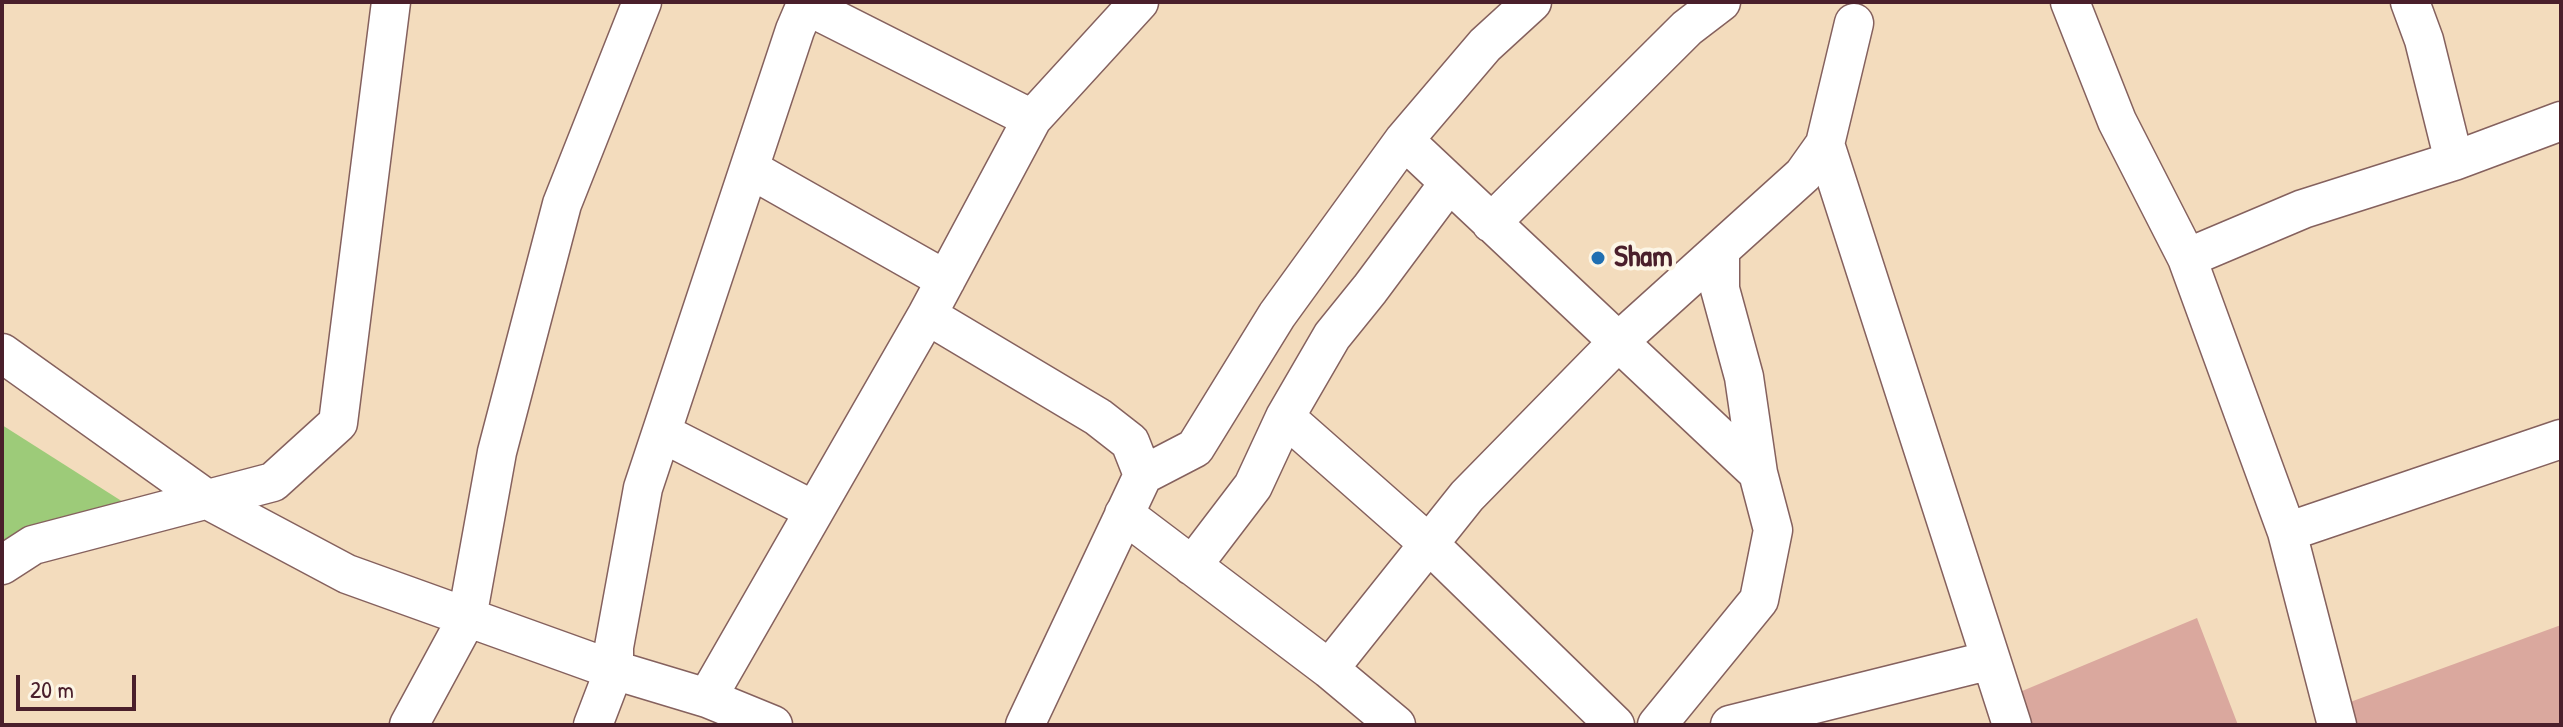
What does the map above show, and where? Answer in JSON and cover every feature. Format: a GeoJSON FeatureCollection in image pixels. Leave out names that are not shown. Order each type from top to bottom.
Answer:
{"type":"FeatureCollection","features":[{"type":"Feature","properties":{"kind":"street"},"geometry":{"type":"LineString","coordinates":[[2,565],[33,545],[273,482],[338,423],[391,2]]}},
{"type":"Feature","properties":{"kind":"street"},"geometry":{"type":"LineString","coordinates":[[409,725],[467,618],[497,452],[562,204],[642,2]]}},
{"type":"Feature","properties":{"kind":"street"},"geometry":{"type":"LineString","coordinates":[[707,698],[927,315],[1032,119],[1139,2]]}},
{"type":"Feature","properties":{"kind":"street"},"geometry":{"type":"LineString","coordinates":[[1025,725],[1143,475],[1195,448],[1277,315],[1404,140],[1485,45],[1532,2]]}},
{"type":"Feature","properties":{"kind":"street"},"geometry":{"type":"LineString","coordinates":[[1491,223],[1687,28],[1721,2]]}},
{"type":"Feature","properties":{"kind":"street"},"geometry":{"type":"LineString","coordinates":[[2070,2],[2117,121],[2187,258],[2287,532],[2337,725]]}},
{"type":"Feature","properties":{"kind":"street"},"geometry":{"type":"LineString","coordinates":[[2410,2],[2424,40],[2454,161]]}},
{"type":"Feature","properties":{"kind":"street"},"geometry":{"type":"LineString","coordinates":[[593,725],[614,670],[614,647],[643,488],[806,4],[1032,119]]}},
{"type":"Feature","properties":{"kind":"street"},"geometry":{"type":"LineString","coordinates":[[1329,669],[1467,496],[1618,342],[1803,175],[1825,144],[1854,23]]}},
{"type":"Feature","properties":{"kind":"street"},"geometry":{"type":"LineString","coordinates":[[2187,258],[2303,209],[2454,161],[2561,121]]}},
{"type":"Feature","properties":{"kind":"street"},"geometry":{"type":"LineString","coordinates":[[1404,140],[1758,473]]}},
{"type":"Feature","properties":{"kind":"street"},"geometry":{"type":"LineString","coordinates":[[1825,144],[2012,725]]}},
{"type":"Feature","properties":{"kind":"street"},"geometry":{"type":"LineString","coordinates":[[750,169],[946,280]]}},
{"type":"Feature","properties":{"kind":"street"},"geometry":{"type":"LineString","coordinates":[[1192,566],[1253,486],[1285,417],[1332,336],[1449,183]]}},
{"type":"Feature","properties":{"kind":"street"},"geometry":{"type":"LineString","coordinates":[[1657,725],[1759,600],[1773,530],[1758,473],[1744,377],[1720,289],[1720,252]]}},
{"type":"Feature","properties":{"kind":"street"},"geometry":{"type":"LineString","coordinates":[[927,315],[1098,417],[1130,442],[1143,475]]}},
{"type":"Feature","properties":{"kind":"street"},"geometry":{"type":"LineString","coordinates":[[2,353],[208,500],[347,574],[614,670],[707,698],[773,725]]}},
{"type":"Feature","properties":{"kind":"street"},"geometry":{"type":"LineString","coordinates":[[1285,417],[1429,544],[1615,725]]}},
{"type":"Feature","properties":{"kind":"street"},"geometry":{"type":"LineString","coordinates":[[662,433],[813,510]]}},
{"type":"Feature","properties":{"kind":"street"},"geometry":{"type":"LineString","coordinates":[[2287,532],[2561,439]]}},
{"type":"Feature","properties":{"kind":"street"},"geometry":{"type":"LineString","coordinates":[[1124,514],[1329,669],[1396,725]]}},
{"type":"Feature","properties":{"kind":"street"},"geometry":{"type":"LineString","coordinates":[[1730,725],[1991,660]]}},
{"type":"Feature","properties":{"kind":"green space"},"geometry":{"type":"Polygon","coordinates":[[[2,425],[131,507],[2,548],[2,425]]]}},
{"type":"Feature","properties":{"kind":"building"},"geometry":{"type":"Polygon","coordinates":[[[2197,618],[2238,725],[2027,725],[2015,694],[2197,618]]]}},
{"type":"Feature","properties":{"kind":"building"},"geometry":{"type":"Polygon","coordinates":[[[2561,625],[2561,725],[2349,725],[2342,705],[2561,625]]]}},
{"type":"Feature","properties":{"kind":"place","name":"Sham"},"geometry":{"type":"Point","coordinates":[1598,258]}}]}
